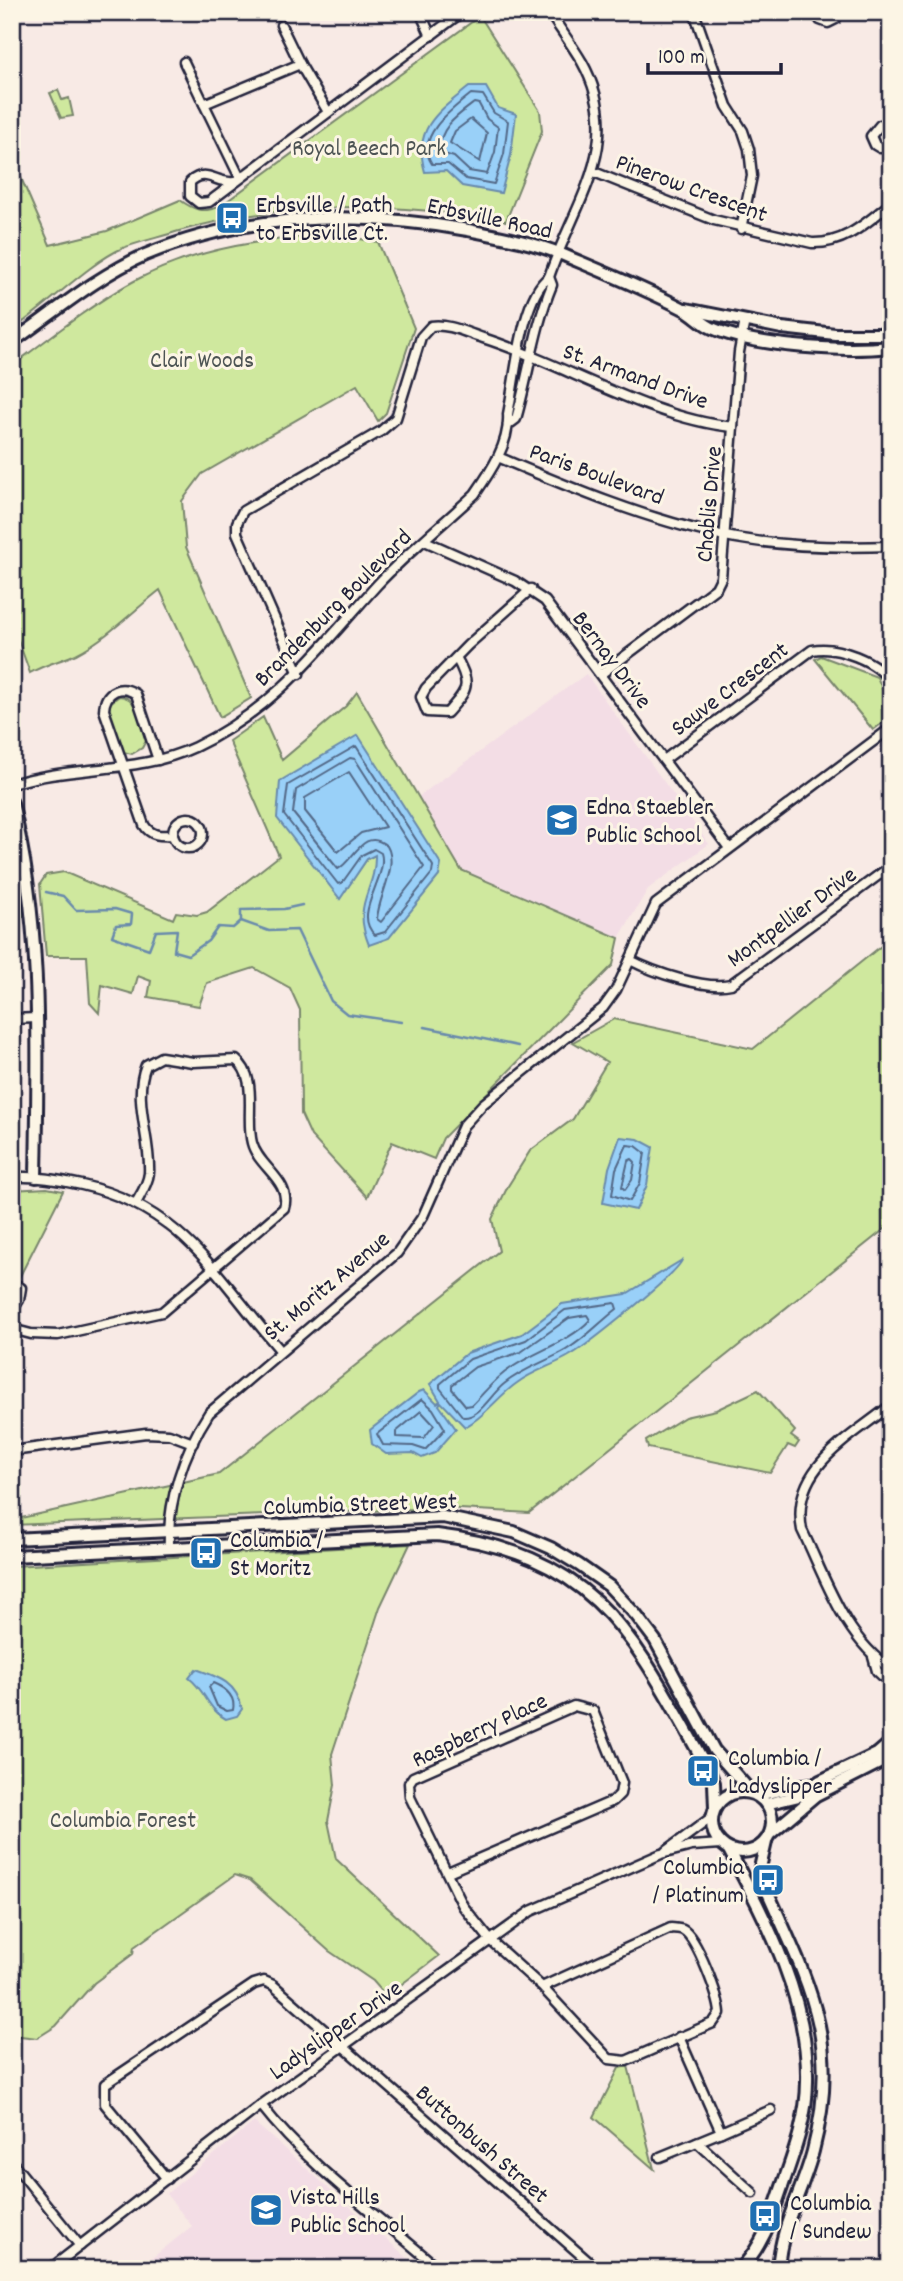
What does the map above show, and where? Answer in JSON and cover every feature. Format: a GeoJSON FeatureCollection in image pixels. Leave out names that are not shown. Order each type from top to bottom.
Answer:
{"type":"FeatureCollection","features":[{"type":"Feature","properties":{"kind":"main road","name":"Erbsville Road"},"geometry":{"type":"LineString","coordinates":[[12,342],[81,293],[143,256],[180,242],[250,225],[364,217],[429,223],[495,235],[558,252],[684,309],[712,328],[742,336],[836,349],[891,347]]}},
{"type":"Feature","properties":{"kind":"main road","name":"Erbsville Road"},"geometry":{"type":"LineString","coordinates":[[684,309],[835,334],[891,334]]}},
{"type":"Feature","properties":{"kind":"main road"},"geometry":{"type":"LineString","coordinates":[[12,803],[30,889],[37,1018],[36,1177]]}},
{"type":"Feature","properties":{"kind":"main road","name":"Columbia Street West"},"geometry":{"type":"LineString","coordinates":[[12,1539],[443,1517],[514,1532],[551,1548],[609,1586],[636,1615],[655,1640],[714,1750],[754,1794]]}},
{"type":"Feature","properties":{"kind":"main road","name":"Columbia Street West"},"geometry":{"type":"LineString","coordinates":[[12,1556],[437,1535],[481,1541],[527,1555],[575,1583],[603,1605],[634,1641],[710,1773],[714,1783],[713,1812]]}},
{"type":"Feature","properties":{"kind":"main road"},"geometry":{"type":"LineString","coordinates":[[766,1804],[789,1800],[820,1781],[877,1754],[891,1742]]}},
{"type":"Feature","properties":{"kind":"main road"},"geometry":{"type":"LineString","coordinates":[[725,1847],[748,1853],[816,1795],[891,1757]]}},
{"type":"Feature","properties":{"kind":"main road"},"geometry":{"type":"LineString","coordinates":[[739,2267],[761,2246],[768,2231],[800,2134],[807,2080],[802,2024],[796,2003],[752,1890],[712,1827],[713,1812],[729,1794],[754,1794],[820,1781]]}},
{"type":"Feature","properties":{"kind":"main road"},"geometry":{"type":"LineString","coordinates":[[754,1794],[766,1804],[773,1823],[760,1868],[762,1879],[811,1989],[824,2068],[819,2127],[804,2181],[785,2224],[778,2269]]}},
{"type":"Feature","properties":{"kind":"main road"},"geometry":{"type":"LineString","coordinates":[[739,2267],[764,2269]]}},
{"type":"Feature","properties":{"kind":"street"},"geometry":{"type":"LineString","coordinates":[[420,12],[431,36]]}},
{"type":"Feature","properties":{"kind":"street"},"geometry":{"type":"LineString","coordinates":[[237,180],[222,184],[205,174],[196,176],[190,182],[190,196],[199,204],[209,202],[462,12]]}},
{"type":"Feature","properties":{"kind":"street","name":"Brandenburg Boulevard"},"geometry":{"type":"LineString","coordinates":[[12,785],[158,760],[195,747],[238,721],[299,674],[379,583],[475,494],[498,457],[508,425],[526,353],[530,309],[542,282],[549,277],[594,172],[601,141],[600,114],[583,63],[549,12]]}},
{"type":"Feature","properties":{"kind":"street"},"geometry":{"type":"LineString","coordinates":[[694,12],[727,106],[743,131],[749,149],[752,176],[741,229]]}},
{"type":"Feature","properties":{"kind":"street"},"geometry":{"type":"LineString","coordinates":[[817,12],[820,20],[828,23],[836,19],[839,12]]}},
{"type":"Feature","properties":{"kind":"street"},"geometry":{"type":"LineString","coordinates":[[281,25],[328,112]]}},
{"type":"Feature","properties":{"kind":"street"},"geometry":{"type":"LineString","coordinates":[[184,62],[237,180]]}},
{"type":"Feature","properties":{"kind":"street"},"geometry":{"type":"LineString","coordinates":[[204,104],[300,64]]}},
{"type":"Feature","properties":{"kind":"street"},"geometry":{"type":"LineString","coordinates":[[890,149],[875,145],[871,136],[880,125],[891,128]]}},
{"type":"Feature","properties":{"kind":"street","name":"Pinerow Crescent"},"geometry":{"type":"LineString","coordinates":[[594,172],[741,229],[795,241],[832,243],[855,232],[891,203]]}},
{"type":"Feature","properties":{"kind":"street","name":"Chablis Drive"},"geometry":{"type":"LineString","coordinates":[[600,674],[716,588],[721,578],[745,320]]}},
{"type":"Feature","properties":{"kind":"street","name":"St. Armand Drive"},"geometry":{"type":"LineString","coordinates":[[299,674],[237,533],[237,523],[243,511],[381,431],[396,418],[421,337],[431,326],[444,326],[526,353],[644,403],[733,427]]}},
{"type":"Feature","properties":{"kind":"street","name":"Paris Boulevard"},"geometry":{"type":"LineString","coordinates":[[498,457],[605,500],[724,536],[828,548],[891,545]]}},
{"type":"Feature","properties":{"kind":"street","name":"Bernay Drive"},"geometry":{"type":"LineString","coordinates":[[425,541],[531,589],[545,601],[729,848]]}},
{"type":"Feature","properties":{"kind":"street"},"geometry":{"type":"LineString","coordinates":[[457,659],[467,677],[464,694],[447,713],[437,715],[428,712],[421,697],[443,668],[457,659],[468,645],[531,589]]}},
{"type":"Feature","properties":{"kind":"street","name":"Sauve Crescent"},"geometry":{"type":"LineString","coordinates":[[664,760],[812,650],[831,649],[877,667],[891,683]]}},
{"type":"Feature","properties":{"kind":"street"},"geometry":{"type":"LineString","coordinates":[[158,760],[136,694],[122,688],[109,694],[104,710],[144,825],[149,832],[159,836],[173,835]]}},
{"type":"Feature","properties":{"kind":"street"},"geometry":{"type":"LineString","coordinates":[[729,848],[891,728]]}},
{"type":"Feature","properties":{"kind":"street","name":"St. Moritz Avenue"},"geometry":{"type":"LineString","coordinates":[[169,1549],[173,1496],[200,1426],[219,1402],[397,1253],[423,1216],[463,1126],[483,1104],[603,1008],[630,960],[656,904],[729,848]]}},
{"type":"Feature","properties":{"kind":"street","name":"Montpellier Drive"},"geometry":{"type":"LineString","coordinates":[[630,960],[664,974],[719,985],[731,984],[891,866]]}},
{"type":"Feature","properties":{"kind":"street"},"geometry":{"type":"LineString","coordinates":[[12,1019],[37,1018]]}},
{"type":"Feature","properties":{"kind":"street"},"geometry":{"type":"LineString","coordinates":[[12,1329],[58,1335],[156,1315],[217,1269],[284,1208],[287,1199],[285,1189],[253,1149],[248,1077],[236,1060],[193,1062],[161,1058],[146,1065],[142,1078],[142,1124],[149,1172],[136,1203]]}},
{"type":"Feature","properties":{"kind":"street"},"geometry":{"type":"LineString","coordinates":[[12,1177],[36,1177],[104,1190],[136,1203],[175,1227],[217,1269],[280,1349]]}},
{"type":"Feature","properties":{"kind":"street"},"geometry":{"type":"LineString","coordinates":[[12,1282],[20,1288],[21,1294],[12,1311]]}},
{"type":"Feature","properties":{"kind":"street"},"geometry":{"type":"LineString","coordinates":[[891,1405],[818,1464],[800,1498],[802,1530],[850,1629],[873,1657],[891,1670]]}},
{"type":"Feature","properties":{"kind":"street"},"geometry":{"type":"LineString","coordinates":[[12,1451],[146,1433],[169,1434],[192,1443]]}},
{"type":"Feature","properties":{"kind":"street"},"geometry":{"type":"LineString","coordinates":[[873,1657],[877,1671],[891,1684]]}},
{"type":"Feature","properties":{"kind":"street","name":"Raspberry Place"},"geometry":{"type":"LineString","coordinates":[[448,1872],[613,1801],[620,1794],[622,1783],[593,1711],[574,1706],[413,1777],[409,1783],[410,1797],[463,1906],[491,1941],[541,1987],[609,2059],[626,2061],[713,2023],[720,2014],[719,2001],[697,1951],[682,1930],[671,1928],[541,1987]]}},
{"type":"Feature","properties":{"kind":"street","name":"Ladyslipper Drive"},"geometry":{"type":"LineString","coordinates":[[661,1854],[713,1812]]}},
{"type":"Feature","properties":{"kind":"street","name":"Ladyslipper Drive"},"geometry":{"type":"LineString","coordinates":[[50,2269],[261,2105],[531,1911],[661,1854],[692,1846],[725,1847]]}},
{"type":"Feature","properties":{"kind":"street","name":"Buttonbush Street"},"geometry":{"type":"LineString","coordinates":[[167,2179],[105,2104],[103,2090],[110,2079],[258,1982],[273,1985],[597,2269]]}},
{"type":"Feature","properties":{"kind":"street"},"geometry":{"type":"LineString","coordinates":[[679,2038],[722,2132]]}},
{"type":"Feature","properties":{"kind":"street"},"geometry":{"type":"LineString","coordinates":[[261,2105],[278,2126],[320,2165],[439,2269]]}},
{"type":"Feature","properties":{"kind":"street"},"geometry":{"type":"LineString","coordinates":[[660,2157],[771,2110]]}},
{"type":"Feature","properties":{"kind":"street"},"geometry":{"type":"LineString","coordinates":[[698,2142],[753,2193]]}},
{"type":"Feature","properties":{"kind":"street"},"geometry":{"type":"LineString","coordinates":[[12,2162],[80,2246]]}},
{"type":"Feature","properties":{"kind":"shaded area","name":"Edna Staebler Public School"},"geometry":{"type":"Polygon","coordinates":[[[586,674],[709,844],[648,889],[619,938],[461,870],[418,797],[586,674]]]}},
{"type":"Feature","properties":{"kind":"shaded area","name":"Vista Hills Public School"},"geometry":{"type":"Polygon","coordinates":[[[254,2122],[420,2269],[143,2269],[142,2266],[192,2226],[166,2194],[254,2122]]]}},
{"type":"Feature","properties":{"kind":"green space","name":"Royal Beech Park"},"geometry":{"type":"Polygon","coordinates":[[[480,16],[540,111],[542,131],[506,221],[423,210],[342,207],[301,209],[220,221],[123,248],[82,274],[12,330],[12,157],[50,245],[107,231],[180,200],[198,210],[213,209],[480,16]]]}},
{"type":"Feature","properties":{"kind":"green space"},"geometry":{"type":"Polygon","coordinates":[[[58,90],[62,100],[69,98],[73,116],[61,118],[50,93],[58,90]]]}},
{"type":"Feature","properties":{"kind":"green space","name":"Clair Woods"},"geometry":{"type":"Polygon","coordinates":[[[336,235],[378,242],[414,328],[386,413],[378,421],[357,385],[202,474],[182,501],[186,547],[251,698],[220,717],[160,590],[87,648],[30,673],[12,623],[12,366],[108,296],[163,267],[235,246],[336,235]]]}},
{"type":"Feature","properties":{"kind":"green space"},"geometry":{"type":"Polygon","coordinates":[[[821,656],[877,677],[891,708],[889,718],[873,730],[815,659],[821,656]]]}},
{"type":"Feature","properties":{"kind":"green space"},"geometry":{"type":"Polygon","coordinates":[[[357,692],[461,870],[619,938],[613,965],[443,1138],[434,1159],[392,1142],[367,1197],[311,1136],[301,1114],[300,1010],[290,988],[254,968],[207,983],[199,1006],[148,997],[151,981],[138,976],[133,994],[102,985],[99,1013],[90,1003],[87,956],[46,956],[40,884],[46,875],[64,872],[173,919],[176,912],[197,915],[207,912],[279,856],[229,741],[263,717],[282,760],[346,706],[357,692]],[[358,735],[340,898],[367,859],[375,855],[389,938],[358,735]]]}},
{"type":"Feature","properties":{"kind":"green space"},"geometry":{"type":"Polygon","coordinates":[[[119,696],[126,697],[135,706],[146,741],[142,748],[132,754],[123,752],[109,710],[109,704],[119,696]]]}},
{"type":"Feature","properties":{"kind":"green space"},"geometry":{"type":"Polygon","coordinates":[[[12,847],[24,916],[12,919],[12,847]]]}},
{"type":"Feature","properties":{"kind":"green space"},"geometry":{"type":"Polygon","coordinates":[[[891,938],[891,1224],[529,1513],[442,1508],[12,1525],[12,1520],[219,1474],[499,1251],[492,1219],[508,1186],[530,1151],[573,1119],[607,1062],[573,1042],[614,1019],[753,1049],[891,938]]]}},
{"type":"Feature","properties":{"kind":"green space"},"geometry":{"type":"Polygon","coordinates":[[[47,1188],[63,1191],[19,1278],[12,1276],[12,1190],[47,1188]]]}},
{"type":"Feature","properties":{"kind":"green space"},"geometry":{"type":"Polygon","coordinates":[[[758,1390],[795,1431],[791,1436],[799,1442],[795,1448],[788,1445],[770,1473],[648,1448],[646,1441],[685,1417],[716,1410],[758,1390]]]}},
{"type":"Feature","properties":{"kind":"green space","name":"Columbia Forest"},"geometry":{"type":"Polygon","coordinates":[[[410,1544],[380,1607],[332,1754],[335,1785],[328,1821],[336,1859],[439,1956],[386,1996],[373,1981],[329,1951],[250,1880],[235,1875],[134,1947],[133,1954],[94,1983],[56,2026],[37,2038],[12,2035],[12,1566],[410,1544]]]}},
{"type":"Feature","properties":{"kind":"green space"},"geometry":{"type":"Polygon","coordinates":[[[628,2066],[654,2169],[594,2117],[619,2068],[628,2066]]]}},
{"type":"Feature","properties":{"kind":"water"},"geometry":{"type":"Polygon","coordinates":[[[469,87],[486,87],[498,108],[516,114],[511,155],[501,193],[462,186],[446,171],[425,172],[422,144],[425,132],[438,113],[469,87]]]}},
{"type":"Feature","properties":{"kind":"water"},"geometry":{"type":"Polygon","coordinates":[[[358,735],[441,864],[439,876],[389,938],[369,945],[362,918],[375,855],[367,859],[340,899],[277,818],[280,781],[358,735]]]}},
{"type":"Feature","properties":{"kind":"water"},"geometry":{"type":"Polygon","coordinates":[[[620,1137],[638,1139],[653,1147],[647,1185],[636,1210],[603,1203],[609,1168],[620,1137]]]}},
{"type":"Feature","properties":{"kind":"water"},"geometry":{"type":"Polygon","coordinates":[[[682,1260],[649,1294],[594,1339],[569,1356],[517,1383],[465,1427],[441,1402],[439,1405],[456,1429],[435,1453],[422,1458],[413,1453],[386,1454],[372,1444],[370,1430],[419,1392],[424,1390],[437,1403],[440,1401],[430,1384],[467,1353],[522,1334],[562,1304],[626,1294],[682,1260]]]}},
{"type":"Feature","properties":{"kind":"water"},"geometry":{"type":"Polygon","coordinates":[[[196,1669],[219,1678],[231,1687],[240,1700],[242,1709],[237,1716],[226,1719],[215,1710],[189,1678],[196,1669]]]}},
{"type":"Feature","properties":{"kind":"waterway"},"geometry":{"type":"LineString","coordinates":[[46,892],[63,896],[76,910],[115,909],[132,914],[131,924],[116,925],[112,936],[149,949],[156,931],[177,930],[174,951],[188,955],[208,941],[218,927],[233,928],[241,921],[241,910],[284,909],[302,905]]}},
{"type":"Feature","properties":{"kind":"waterway"},"geometry":{"type":"LineString","coordinates":[[12,893],[16,895]]}},
{"type":"Feature","properties":{"kind":"waterway"},"geometry":{"type":"LineString","coordinates":[[241,921],[269,931],[297,930],[331,1001],[347,1014],[401,1022]]}},
{"type":"Feature","properties":{"kind":"waterway"},"geometry":{"type":"LineString","coordinates":[[425,1027],[518,1046]]}},
{"type":"Feature","properties":{"kind":"waterway"},"geometry":{"type":"LineString","coordinates":[[12,1894],[17,1897]]}},
{"type":"Feature","properties":{"kind":"place","name":"Erbsville / Path to Erbsville Ct."},"geometry":{"type":"Point","coordinates":[232,218]}},
{"type":"Feature","properties":{"kind":"place","name":"Edna Staebler Public School"},"geometry":{"type":"Point","coordinates":[562,820]}},
{"type":"Feature","properties":{"kind":"place","name":"Columbia / St Moritz"},"geometry":{"type":"Point","coordinates":[206,1553]}},
{"type":"Feature","properties":{"kind":"place","name":"Columbia / Ladyslipper"},"geometry":{"type":"Point","coordinates":[703,1771]}},
{"type":"Feature","properties":{"kind":"place","name":"Columbia / Platinum"},"geometry":{"type":"Point","coordinates":[768,1880]}},
{"type":"Feature","properties":{"kind":"place","name":"Vista Hills Public School"},"geometry":{"type":"Point","coordinates":[266,2210]}},
{"type":"Feature","properties":{"kind":"place","name":"Columbia / Sundew"},"geometry":{"type":"Point","coordinates":[765,2216]}}]}
